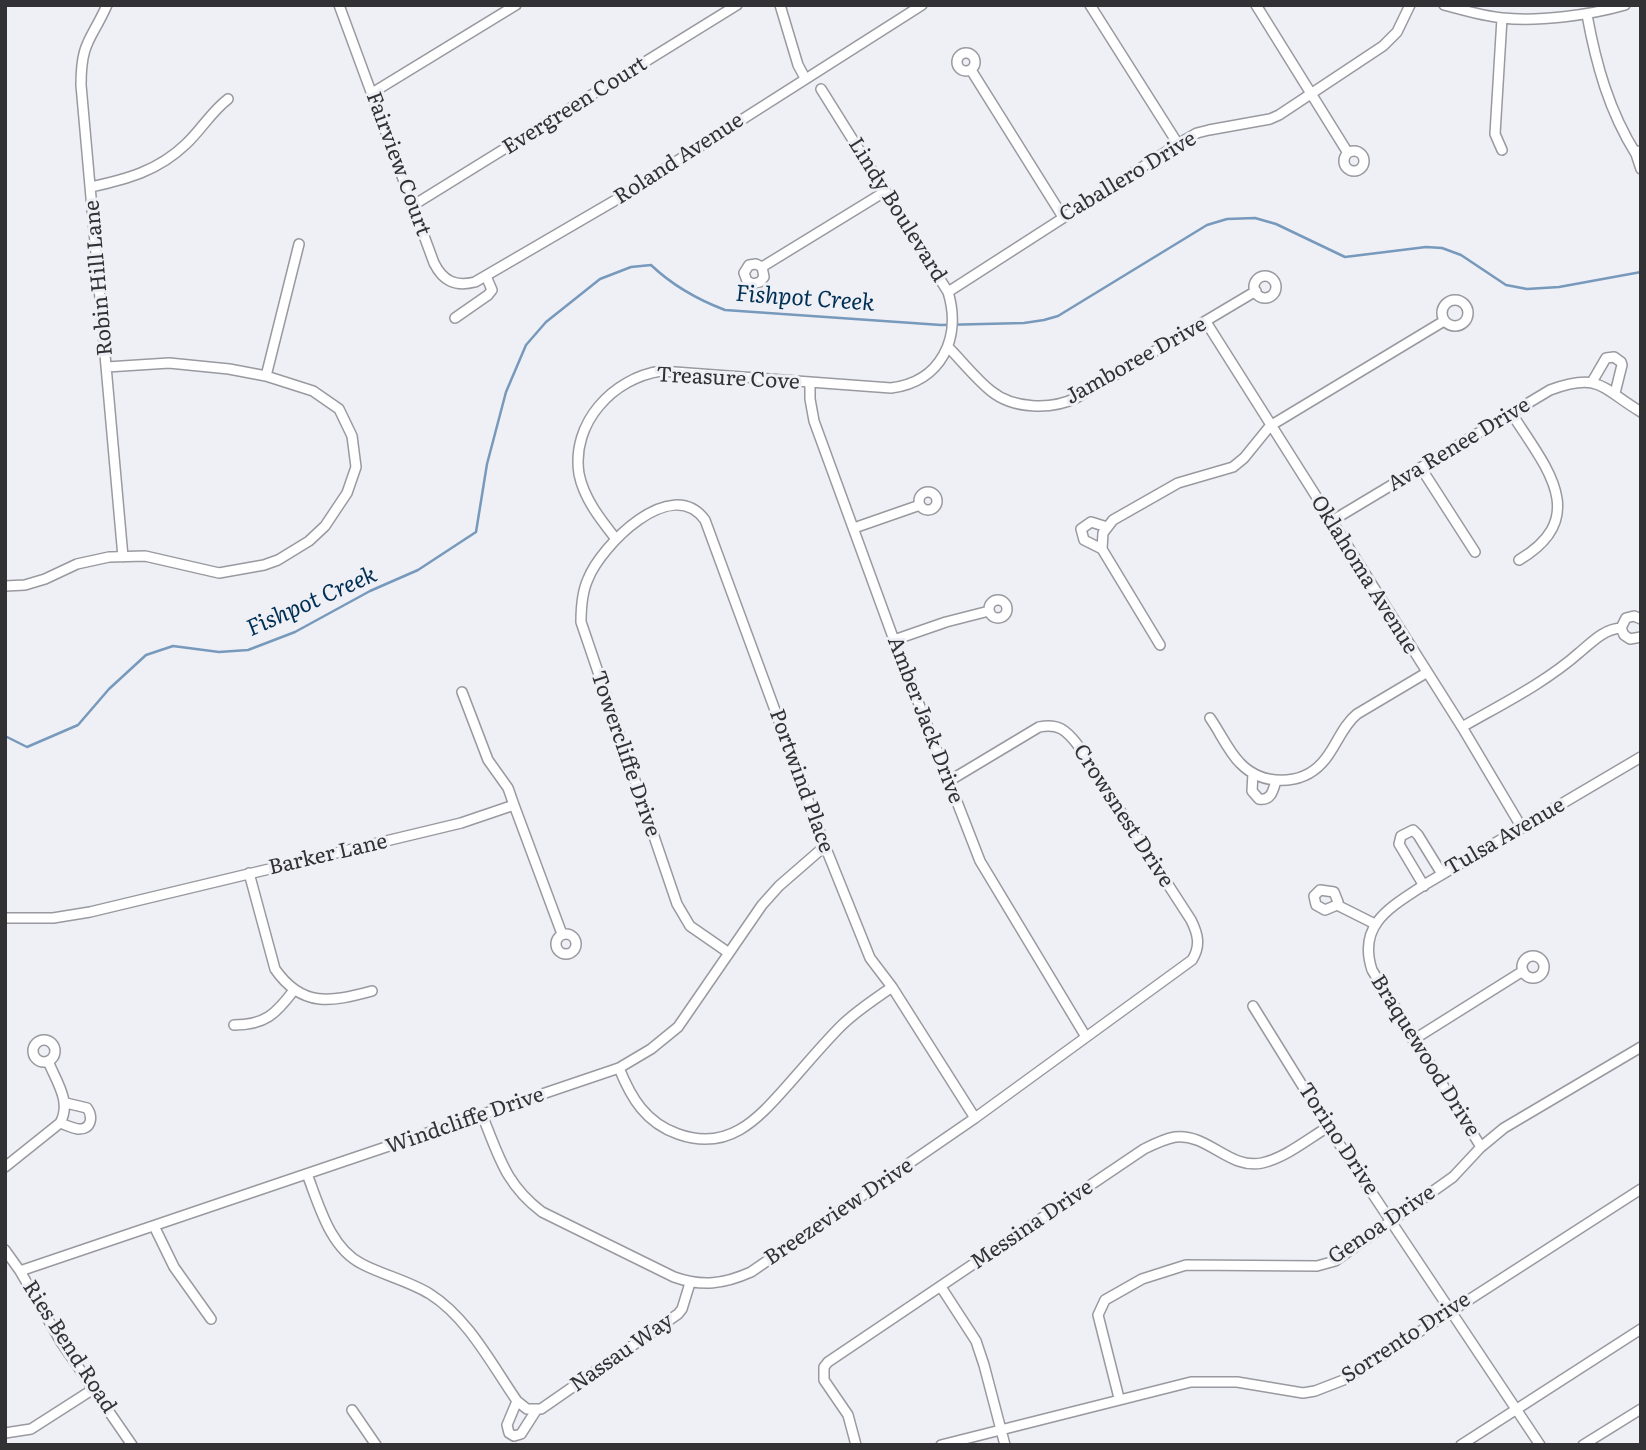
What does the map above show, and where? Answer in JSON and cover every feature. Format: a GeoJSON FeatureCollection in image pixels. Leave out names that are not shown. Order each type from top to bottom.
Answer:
{"type":"FeatureCollection","features":[{"type":"Feature","properties":{"kind":"street","name":"Robin Hill Lane"},"geometry":{"type":"LineString","coordinates":[[107,5],[88,37],[81,61],[81,85],[123,557]]}},
{"type":"Feature","properties":{"kind":"street","name":"Fairview Court"},"geometry":{"type":"LineString","coordinates":[[339,5],[434,263],[444,279],[459,285],[486,276]]}},
{"type":"Feature","properties":{"kind":"street"},"geometry":{"type":"LineString","coordinates":[[372,93],[516,5]]}},
{"type":"Feature","properties":{"kind":"street","name":"Evergreen Court"},"geometry":{"type":"LineString","coordinates":[[412,206],[737,5]]}},
{"type":"Feature","properties":{"kind":"street"},"geometry":{"type":"LineString","coordinates":[[780,5],[798,65],[805,78]]}},
{"type":"Feature","properties":{"kind":"street","name":"Roland Avenue"},"geometry":{"type":"LineString","coordinates":[[486,276],[614,201],[922,5]]}},
{"type":"Feature","properties":{"kind":"street"},"geometry":{"type":"LineString","coordinates":[[1090,5],[1178,144]]}},
{"type":"Feature","properties":{"kind":"street"},"geometry":{"type":"LineString","coordinates":[[1256,5],[1348,153]]}},
{"type":"Feature","properties":{"kind":"street","name":"Caballero Drive"},"geometry":{"type":"LineString","coordinates":[[948,292],[1178,144],[1209,130],[1270,119],[1383,46],[1396,32],[1410,5]]}},
{"type":"Feature","properties":{"kind":"street"},"geometry":{"type":"LineString","coordinates":[[1444,5],[1502,18],[1587,15],[1625,5]]}},
{"type":"Feature","properties":{"kind":"street"},"geometry":{"type":"LineString","coordinates":[[1587,15],[1596,62],[1607,93],[1639,151],[1641,169]]}},
{"type":"Feature","properties":{"kind":"street"},"geometry":{"type":"LineString","coordinates":[[1502,18],[1495,134],[1502,150]]}},
{"type":"Feature","properties":{"kind":"street"},"geometry":{"type":"LineString","coordinates":[[971,70],[1063,217]]}},
{"type":"Feature","properties":{"kind":"street","name":"Lindy Boulevard"},"geometry":{"type":"LineString","coordinates":[[821,89],[948,292],[951,302],[951,336],[943,359],[928,373]]}},
{"type":"Feature","properties":{"kind":"street"},"geometry":{"type":"LineString","coordinates":[[91,187],[152,170],[187,144],[217,107],[228,99]]}},
{"type":"Feature","properties":{"kind":"street"},"geometry":{"type":"LineString","coordinates":[[762,267],[886,191]]}},
{"type":"Feature","properties":{"kind":"street"},"geometry":{"type":"LineString","coordinates":[[266,376],[299,244]]}},
{"type":"Feature","properties":{"kind":"street"},"geometry":{"type":"LineString","coordinates":[[455,318],[492,290],[486,276]]}},
{"type":"Feature","properties":{"kind":"street","name":"Jamboree Drive"},"geometry":{"type":"LineString","coordinates":[[948,347],[992,393],[1022,404],[1048,406],[1076,398],[1256,291]]}},
{"type":"Feature","properties":{"kind":"street"},"geometry":{"type":"LineString","coordinates":[[1102,549],[1103,533],[1113,520],[1178,483],[1233,467],[1244,458],[1270,426],[1444,321]]}},
{"type":"Feature","properties":{"kind":"street","name":"Oklahoma Avenue"},"geometry":{"type":"LineString","coordinates":[[1206,322],[1462,727],[1522,828]]}},
{"type":"Feature","properties":{"kind":"street"},"geometry":{"type":"LineString","coordinates":[[1615,393],[1622,365],[1614,357],[1606,358],[1592,382],[1615,393],[1641,411]]}},
{"type":"Feature","properties":{"kind":"street"},"geometry":{"type":"LineString","coordinates":[[5,586],[25,585],[92,560],[123,557],[145,556],[219,573],[264,565],[293,552],[309,541],[325,526],[343,501],[356,467],[352,436],[339,409],[329,400],[313,391],[266,376],[190,365],[107,367]]}},
{"type":"Feature","properties":{"kind":"street","name":"Treasure Cove"},"geometry":{"type":"LineString","coordinates":[[616,539],[588,498],[579,475],[578,457],[580,442],[592,415],[612,391],[649,373],[661,371],[891,388],[911,384],[928,373]]}},
{"type":"Feature","properties":{"kind":"street","name":"Ava Renee Drive"},"geometry":{"type":"LineString","coordinates":[[1330,522],[1550,390],[1567,384],[1592,382]]}},
{"type":"Feature","properties":{"kind":"street","name":"Amber Jack Drive"},"geometry":{"type":"LineString","coordinates":[[810,384],[814,421],[894,640],[985,872],[1086,1037]]}},
{"type":"Feature","properties":{"kind":"street"},"geometry":{"type":"LineString","coordinates":[[1512,414],[1552,476],[1559,502],[1555,524],[1549,535],[1533,552],[1519,560]]}},
{"type":"Feature","properties":{"kind":"street"},"geometry":{"type":"LineString","coordinates":[[1421,468],[1475,552]]}},
{"type":"Feature","properties":{"kind":"street"},"geometry":{"type":"LineString","coordinates":[[853,528],[920,505]]}},
{"type":"Feature","properties":{"kind":"street","name":"Portwind Place"},"geometry":{"type":"LineString","coordinates":[[616,539],[638,519],[655,510],[673,506],[691,508],[705,520],[825,846],[870,958],[892,987],[975,1118]]}},
{"type":"Feature","properties":{"kind":"street"},"geometry":{"type":"LineString","coordinates":[[1107,527],[1091,522],[1081,529],[1084,540],[1102,549],[1160,645]]}},
{"type":"Feature","properties":{"kind":"street","name":"Towercliffe Drive"},"geometry":{"type":"LineString","coordinates":[[616,539],[604,551],[587,580],[581,607],[585,636],[677,904],[690,926],[729,953]]}},
{"type":"Feature","properties":{"kind":"street"},"geometry":{"type":"LineString","coordinates":[[894,640],[989,611]]}},
{"type":"Feature","properties":{"kind":"street"},"geometry":{"type":"LineString","coordinates":[[1621,628],[1626,618],[1634,616],[1641,619]]}},
{"type":"Feature","properties":{"kind":"street"},"geometry":{"type":"LineString","coordinates":[[1621,628],[1627,638],[1634,640],[1641,636]]}},
{"type":"Feature","properties":{"kind":"street"},"geometry":{"type":"LineString","coordinates":[[1462,727],[1560,669],[1596,638],[1612,629],[1621,628]]}},
{"type":"Feature","properties":{"kind":"street"},"geometry":{"type":"LineString","coordinates":[[1210,718],[1240,763],[1253,773],[1276,781],[1294,780],[1320,766],[1350,720],[1426,673]]}},
{"type":"Feature","properties":{"kind":"street"},"geometry":{"type":"LineString","coordinates":[[462,692],[488,760],[508,788],[562,934]]}},
{"type":"Feature","properties":{"kind":"street","name":"Crowsnest Drive"},"geometry":{"type":"LineString","coordinates":[[949,781],[1039,727],[1061,727],[1077,744],[1191,920],[1198,935],[1198,945]]}},
{"type":"Feature","properties":{"kind":"street","name":"Tulsa Avenue"},"geometry":{"type":"LineString","coordinates":[[1374,925],[1390,908],[1442,874],[1641,757]]}},
{"type":"Feature","properties":{"kind":"street"},"geometry":{"type":"LineString","coordinates":[[1253,773],[1252,791],[1259,799],[1266,800],[1270,796],[1276,781]]}},
{"type":"Feature","properties":{"kind":"street","name":"Barker Lane"},"geometry":{"type":"LineString","coordinates":[[5,918],[53,918],[90,912],[461,823],[514,805]]}},
{"type":"Feature","properties":{"kind":"street"},"geometry":{"type":"LineString","coordinates":[[1423,886],[1399,844],[1401,836],[1413,830],[1442,874]]}},
{"type":"Feature","properties":{"kind":"street","name":"Windcliffe Drive"},"geometry":{"type":"LineString","coordinates":[[20,1271],[619,1068],[651,1049],[678,1027],[770,896],[825,846]]}},
{"type":"Feature","properties":{"kind":"street"},"geometry":{"type":"LineString","coordinates":[[249,873],[275,969],[283,980],[309,998],[324,1000],[372,991]]}},
{"type":"Feature","properties":{"kind":"street"},"geometry":{"type":"LineString","coordinates":[[1337,905],[1374,925]]}},
{"type":"Feature","properties":{"kind":"street","name":"Braquewood Drive"},"geometry":{"type":"LineString","coordinates":[[1374,925],[1368,939],[1372,970],[1481,1147]]}},
{"type":"Feature","properties":{"kind":"street","name":"Breezeview Drive"},"geometry":{"type":"LineString","coordinates":[[482,1115],[511,1183],[525,1199],[542,1212],[674,1277],[690,1283],[713,1284],[751,1272],[975,1118],[1185,966],[1196,953],[1198,945]]}},
{"type":"Feature","properties":{"kind":"street"},"geometry":{"type":"LineString","coordinates":[[1413,1040],[1523,971]]}},
{"type":"Feature","properties":{"kind":"street"},"geometry":{"type":"LineString","coordinates":[[619,1068],[632,1099],[641,1110],[664,1128],[697,1139],[732,1134],[759,1117],[843,1024],[892,987]]}},
{"type":"Feature","properties":{"kind":"street"},"geometry":{"type":"LineString","coordinates":[[234,1025],[252,1025],[271,1016],[294,990]]}},
{"type":"Feature","properties":{"kind":"street","name":"Torino Drive"},"geometry":{"type":"LineString","coordinates":[[1253,1006],[1328,1126],[1540,1445]]}},
{"type":"Feature","properties":{"kind":"street","name":"Genoa Drive"},"geometry":{"type":"LineString","coordinates":[[1119,1398],[1098,1321],[1099,1308],[1105,1300],[1142,1279],[1186,1265],[1327,1264],[1335,1261],[1453,1177],[1481,1147],[1504,1128],[1641,1047]]}},
{"type":"Feature","properties":{"kind":"street"},"geometry":{"type":"LineString","coordinates":[[5,1167],[60,1123],[66,1110],[66,1103],[48,1061]]}},
{"type":"Feature","properties":{"kind":"street"},"geometry":{"type":"LineString","coordinates":[[60,1123],[81,1129],[91,1121],[92,1115],[87,1108],[66,1103]]}},
{"type":"Feature","properties":{"kind":"street","name":"Messina Drive"},"geometry":{"type":"LineString","coordinates":[[856,1445],[848,1415],[824,1380],[824,1367],[828,1362],[1154,1144],[1173,1138],[1192,1139],[1205,1142],[1237,1161],[1262,1163],[1272,1160],[1328,1126]]}},
{"type":"Feature","properties":{"kind":"street"},"geometry":{"type":"LineString","coordinates":[[307,1174],[327,1225],[345,1251],[362,1264],[430,1294],[448,1308],[464,1325],[517,1401],[532,1409]]}},
{"type":"Feature","properties":{"kind":"street","name":"Sorrento Drive"},"geometry":{"type":"LineString","coordinates":[[941,1445],[1191,1382],[1216,1381],[1287,1392],[1315,1391],[1346,1379],[1641,1189]]}},
{"type":"Feature","properties":{"kind":"street"},"geometry":{"type":"LineString","coordinates":[[154,1226],[174,1267],[211,1319]]}},
{"type":"Feature","properties":{"kind":"street","name":"Ries Bend Road"},"geometry":{"type":"LineString","coordinates":[[5,1250],[61,1342],[132,1445]]}},
{"type":"Feature","properties":{"kind":"street","name":"Nassau Way"},"geometry":{"type":"LineString","coordinates":[[517,1401],[507,1425],[509,1433],[514,1436],[521,1434],[532,1409],[541,1409],[678,1314],[682,1310],[690,1283]]}},
{"type":"Feature","properties":{"kind":"street"},"geometry":{"type":"LineString","coordinates":[[942,1287],[976,1341],[1005,1445]]}},
{"type":"Feature","properties":{"kind":"street"},"geometry":{"type":"LineString","coordinates":[[1461,1445],[1641,1329]]}},
{"type":"Feature","properties":{"kind":"street"},"geometry":{"type":"LineString","coordinates":[[5,1433],[31,1429],[95,1388]]}},
{"type":"Feature","properties":{"kind":"street"},"geometry":{"type":"LineString","coordinates":[[1583,1445],[1641,1409]]}},
{"type":"Feature","properties":{"kind":"street"},"geometry":{"type":"LineString","coordinates":[[352,1410],[376,1445]]}},
{"type":"Feature","properties":{"kind":"waterway","name":"Fishpot Creek"},"geometry":{"type":"LineString","coordinates":[[5,736],[27,747],[78,725],[109,689],[146,655],[173,646],[219,652],[248,650],[295,632],[370,591],[418,570],[476,532],[487,464],[506,392],[526,345],[546,322],[600,279],[631,267],[651,265],[685,291],[725,310],[941,325],[1024,323],[1058,316],[1207,225],[1227,219],[1255,218],[1276,224],[1345,257],[1426,247],[1442,248],[1461,255],[1506,285],[1527,289],[1559,287],[1641,272]]}}]}
